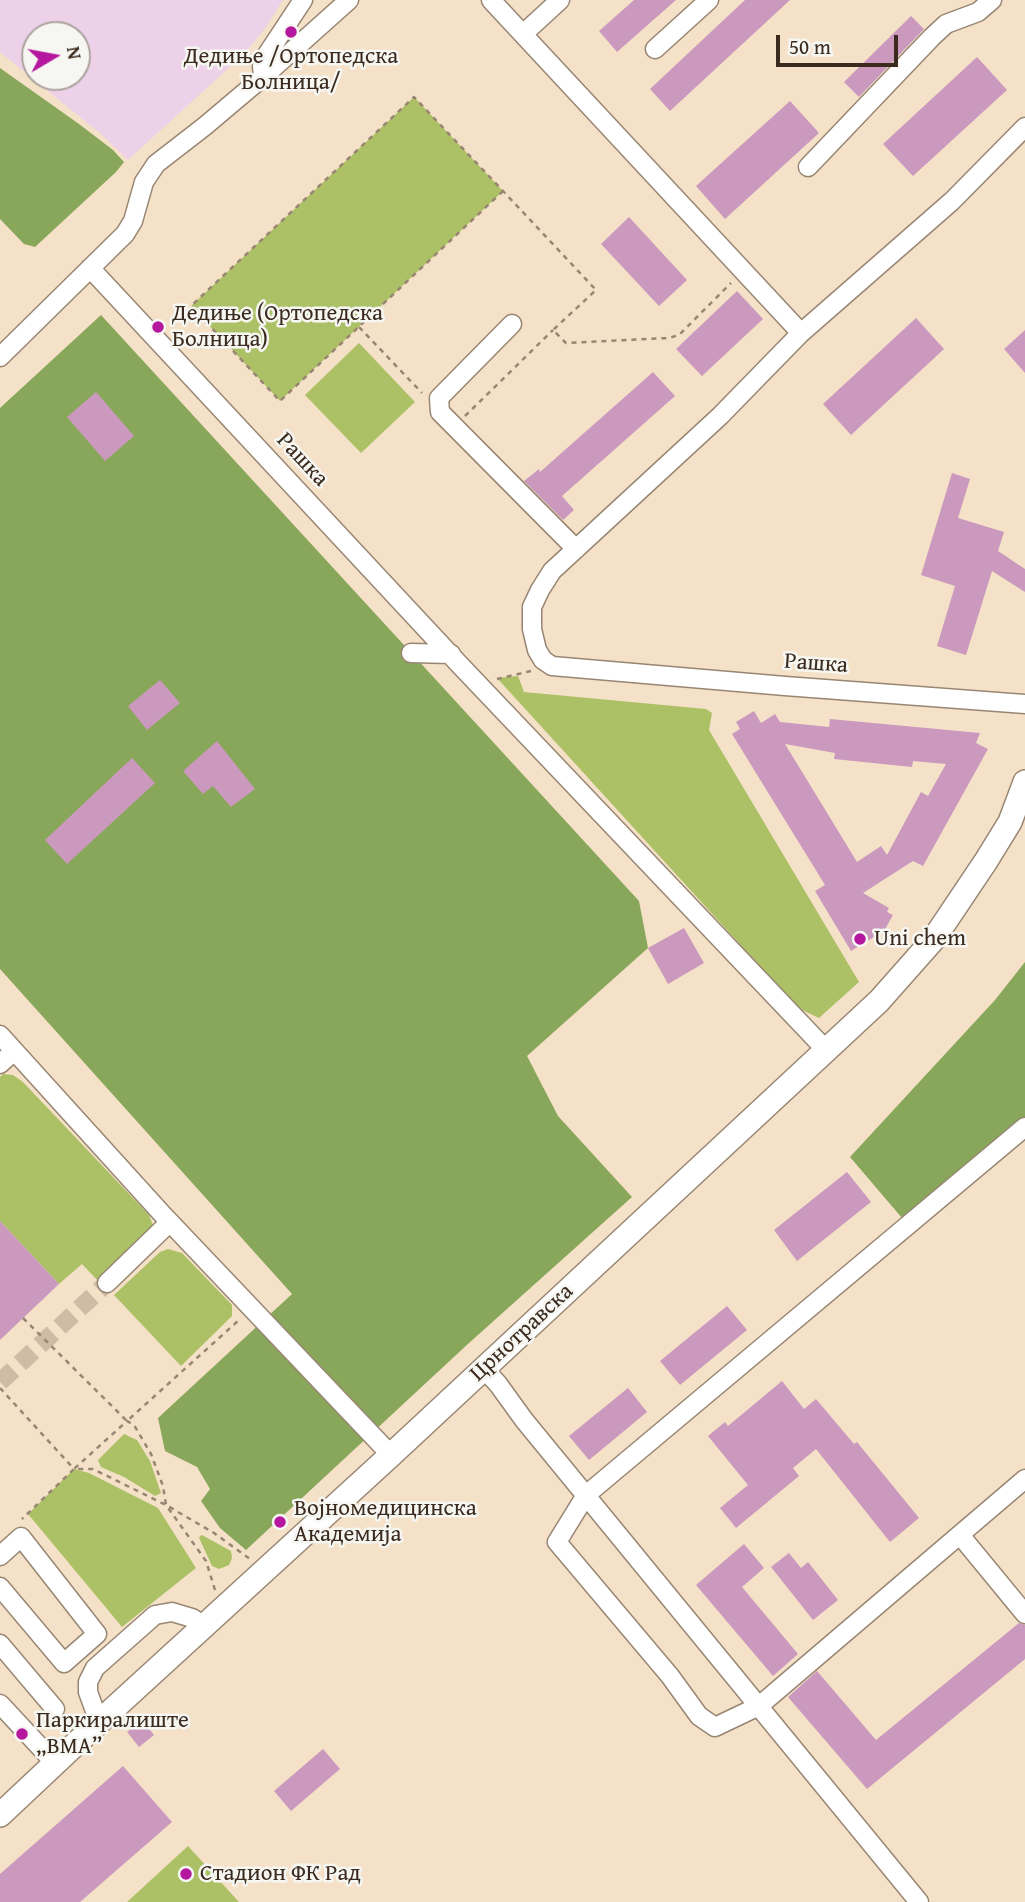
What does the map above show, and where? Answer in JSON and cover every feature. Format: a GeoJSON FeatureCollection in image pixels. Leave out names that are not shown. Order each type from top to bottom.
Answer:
{"type":"FeatureCollection","features":[{"type":"Feature","properties":{"kind":"main road","name":"Црнотравска"},"geometry":{"type":"LineString","coordinates":[[0,1815],[879,1001],[933,940],[1017,815],[1025,782]]}},
{"type":"Feature","properties":{"kind":"street"},"geometry":{"type":"LineString","coordinates":[[263,77],[262,66],[266,57],[303,0]]}},
{"type":"Feature","properties":{"kind":"street"},"geometry":{"type":"LineString","coordinates":[[491,0],[801,333]]}},
{"type":"Feature","properties":{"kind":"street"},"geometry":{"type":"LineString","coordinates":[[523,34],[560,0]]}},
{"type":"Feature","properties":{"kind":"street"},"geometry":{"type":"LineString","coordinates":[[655,49],[709,0]]}},
{"type":"Feature","properties":{"kind":"street"},"geometry":{"type":"LineString","coordinates":[[808,167],[932,37],[947,24],[978,12],[992,0]]}},
{"type":"Feature","properties":{"kind":"street"},"geometry":{"type":"LineString","coordinates":[[0,357],[130,228],[141,191],[156,164],[263,77],[341,2]]}},
{"type":"Feature","properties":{"kind":"street"},"geometry":{"type":"LineString","coordinates":[[552,666],[543,660],[537,650],[532,629],[532,607],[552,571],[720,416],[801,333],[952,201],[1025,127]]}},
{"type":"Feature","properties":{"kind":"street","name":"Рашка"},"geometry":{"type":"LineString","coordinates":[[90,268],[827,1051]]}},
{"type":"Feature","properties":{"kind":"street"},"geometry":{"type":"LineString","coordinates":[[512,324],[439,398],[440,412],[576,549]]}},
{"type":"Feature","properties":{"kind":"street"},"geometry":{"type":"LineString","coordinates":[[411,653],[451,654]]}},
{"type":"Feature","properties":{"kind":"street","name":"Рашка"},"geometry":{"type":"LineString","coordinates":[[552,666],[1025,704]]}},
{"type":"Feature","properties":{"kind":"street"},"geometry":{"type":"LineString","coordinates":[[0,1035],[170,1222],[391,1455]]}},
{"type":"Feature","properties":{"kind":"street"},"geometry":{"type":"LineString","coordinates":[[0,1064],[14,1051]]}},
{"type":"Feature","properties":{"kind":"street"},"geometry":{"type":"LineString","coordinates":[[1025,1127],[586,1495],[557,1542],[670,1676],[699,1716],[715,1727],[758,1706],[1025,1479]]}},
{"type":"Feature","properties":{"kind":"street"},"geometry":{"type":"LineString","coordinates":[[107,1283],[170,1222]]}},
{"type":"Feature","properties":{"kind":"street"},"geometry":{"type":"LineString","coordinates":[[484,1369],[919,1902]]}},
{"type":"Feature","properties":{"kind":"street"},"geometry":{"type":"LineString","coordinates":[[960,1535],[1025,1614]]}},
{"type":"Feature","properties":{"kind":"street"},"geometry":{"type":"LineString","coordinates":[[0,1556],[21,1537],[97,1634],[64,1663],[0,1587]]}},
{"type":"Feature","properties":{"kind":"street"},"geometry":{"type":"LineString","coordinates":[[99,1722],[88,1692],[88,1682],[96,1668],[155,1615],[164,1612],[180,1614],[205,1627]]}},
{"type":"Feature","properties":{"kind":"street"},"geometry":{"type":"LineString","coordinates":[[0,1644],[55,1709]]}},
{"type":"Feature","properties":{"kind":"street"},"geometry":{"type":"LineString","coordinates":[[0,1704],[55,1763]]}},
{"type":"Feature","properties":{"kind":"path"},"geometry":{"type":"LineString","coordinates":[[454,427],[596,290],[503,191],[414,97],[191,306],[281,401],[503,191]]}},
{"type":"Feature","properties":{"kind":"path"},"geometry":{"type":"LineString","coordinates":[[553,330],[566,342],[668,338],[679,335],[743,271]]}},
{"type":"Feature","properties":{"kind":"path"},"geometry":{"type":"LineString","coordinates":[[359,327],[440,412]]}},
{"type":"Feature","properties":{"kind":"path"},"geometry":{"type":"LineString","coordinates":[[479,683],[552,666]]}},
{"type":"Feature","properties":{"kind":"path"},"geometry":{"type":"LineString","coordinates":[[21,1520],[252,1308]]}},
{"type":"Feature","properties":{"kind":"path"},"geometry":{"type":"LineString","coordinates":[[23,1318],[127,1422],[134,1424],[151,1454],[163,1486],[166,1505],[206,1561],[216,1596]]}},
{"type":"Feature","properties":{"kind":"path"},"geometry":{"type":"LineString","coordinates":[[0,1388],[74,1469],[93,1469],[166,1505],[214,1533],[254,1562]]}},
{"type":"Feature","properties":{"kind":"shaded area"},"geometry":{"type":"Polygon","coordinates":[[[0,0],[283,0],[246,52],[128,160],[48,91],[91,91],[91,21],[21,21],[21,69],[0,52],[0,0]]]}},
{"type":"Feature","properties":{"kind":"green space"},"geometry":{"type":"Polygon","coordinates":[[[0,68],[21,83],[21,91],[32,91],[113,150],[124,162],[35,247],[24,244],[0,219],[0,68]]]}},
{"type":"Feature","properties":{"kind":"green space"},"geometry":{"type":"Polygon","coordinates":[[[414,97],[503,191],[280,401],[191,306],[414,97]]]}},
{"type":"Feature","properties":{"kind":"green space"},"geometry":{"type":"Polygon","coordinates":[[[101,315],[639,901],[648,948],[527,1056],[558,1116],[632,1197],[469,1343],[246,1550],[220,1528],[201,1501],[210,1489],[197,1467],[165,1451],[158,1418],[292,1294],[0,969],[0,408],[101,315]]]}},
{"type":"Feature","properties":{"kind":"green space"},"geometry":{"type":"Polygon","coordinates":[[[359,343],[415,402],[361,453],[305,395],[359,343]]]}},
{"type":"Feature","properties":{"kind":"green space"},"geometry":{"type":"Polygon","coordinates":[[[518,676],[524,692],[706,709],[712,713],[709,730],[859,982],[819,1018],[798,1008],[497,678],[518,676]]]}},
{"type":"Feature","properties":{"kind":"green space"},"geometry":{"type":"Polygon","coordinates":[[[1025,962],[1025,1127],[908,1225],[850,1157],[995,1000],[1025,962]]]}},
{"type":"Feature","properties":{"kind":"green space"},"geometry":{"type":"Polygon","coordinates":[[[3,1074],[13,1075],[23,1082],[149,1215],[153,1225],[149,1234],[99,1282],[82,1264],[59,1284],[0,1221],[0,1077],[3,1074]]]}},
{"type":"Feature","properties":{"kind":"green space"},"geometry":{"type":"Polygon","coordinates":[[[168,1249],[182,1253],[232,1305],[232,1316],[181,1366],[114,1295],[160,1252],[168,1249]]]}},
{"type":"Feature","properties":{"kind":"green space"},"geometry":{"type":"Polygon","coordinates":[[[124,1434],[137,1440],[150,1461],[161,1493],[155,1496],[101,1467],[98,1460],[124,1434]]]}},
{"type":"Feature","properties":{"kind":"green space"},"geometry":{"type":"Polygon","coordinates":[[[74,1469],[89,1473],[158,1508],[196,1568],[122,1627],[28,1514],[74,1469]]]}},
{"type":"Feature","properties":{"kind":"green space"},"geometry":{"type":"Polygon","coordinates":[[[202,1535],[231,1551],[229,1565],[219,1569],[212,1566],[199,1537],[202,1535]]]}},
{"type":"Feature","properties":{"kind":"green space","name":"Стадион ФК Рад"},"geometry":{"type":"Polygon","coordinates":[[[188,1846],[239,1902],[127,1902],[188,1846]]]}},
{"type":"Feature","properties":{"kind":"building"},"geometry":{"type":"Polygon","coordinates":[[[634,0],[676,0],[617,52],[599,31],[634,0]]]}},
{"type":"Feature","properties":{"kind":"building"},"geometry":{"type":"Polygon","coordinates":[[[745,0],[790,0],[670,111],[650,89],[745,0]]]}},
{"type":"Feature","properties":{"kind":"building"},"geometry":{"type":"Polygon","coordinates":[[[911,16],[924,29],[859,97],[844,82],[911,16]]]}},
{"type":"Feature","properties":{"kind":"building"},"geometry":{"type":"Polygon","coordinates":[[[977,57],[1007,90],[913,176],[883,144],[977,57]]]}},
{"type":"Feature","properties":{"kind":"building"},"geometry":{"type":"Polygon","coordinates":[[[790,101],[819,133],[725,219],[696,186],[790,101]]]}},
{"type":"Feature","properties":{"kind":"building"},"geometry":{"type":"Polygon","coordinates":[[[629,217],[687,280],[659,306],[601,244],[629,217]]]}},
{"type":"Feature","properties":{"kind":"building"},"geometry":{"type":"Polygon","coordinates":[[[737,291],[763,319],[702,376],[676,349],[737,291]]]}},
{"type":"Feature","properties":{"kind":"building"},"geometry":{"type":"Polygon","coordinates":[[[916,318],[944,349],[851,435],[823,404],[916,318]]]}},
{"type":"Feature","properties":{"kind":"building"},"geometry":{"type":"Polygon","coordinates":[[[1025,330],[1025,373],[1004,349],[1025,330]]]}},
{"type":"Feature","properties":{"kind":"building"},"geometry":{"type":"Polygon","coordinates":[[[653,372],[675,396],[562,496],[574,510],[563,520],[524,481],[539,469],[540,472],[653,372]]]}},
{"type":"Feature","properties":{"kind":"building"},"geometry":{"type":"Polygon","coordinates":[[[96,392],[134,436],[105,461],[67,417],[96,392]]]}},
{"type":"Feature","properties":{"kind":"building"},"geometry":{"type":"Polygon","coordinates":[[[952,473],[970,479],[958,518],[1004,532],[998,551],[1025,569],[1025,592],[992,571],[966,655],[937,646],[955,586],[921,575],[952,473]]]}},
{"type":"Feature","properties":{"kind":"building"},"geometry":{"type":"Polygon","coordinates":[[[160,680],[180,703],[147,730],[128,706],[160,680]]]}},
{"type":"Feature","properties":{"kind":"building"},"geometry":{"type":"Polygon","coordinates":[[[754,711],[761,723],[775,714],[780,722],[829,727],[830,719],[980,733],[976,743],[988,749],[923,866],[913,861],[863,893],[889,908],[887,912],[893,915],[884,931],[851,951],[815,891],[825,885],[732,734],[740,729],[736,722],[754,711]],[[785,744],[857,862],[881,846],[887,855],[921,792],[928,796],[946,764],[913,761],[912,767],[834,759],[835,753],[785,744]]]}},
{"type":"Feature","properties":{"kind":"building"},"geometry":{"type":"Polygon","coordinates":[[[217,741],[255,789],[231,807],[213,786],[203,794],[183,771],[217,741]]]}},
{"type":"Feature","properties":{"kind":"building"},"geometry":{"type":"Polygon","coordinates":[[[132,758],[155,783],[67,864],[45,840],[132,758]]]}},
{"type":"Feature","properties":{"kind":"building"},"geometry":{"type":"Polygon","coordinates":[[[684,928],[704,963],[668,984],[648,948],[684,928]]]}},
{"type":"Feature","properties":{"kind":"building"},"geometry":{"type":"Polygon","coordinates":[[[847,1172],[871,1202],[797,1261],[774,1230],[847,1172]]]}},
{"type":"Feature","properties":{"kind":"building"},"geometry":{"type":"Polygon","coordinates":[[[0,1221],[59,1284],[0,1340],[0,1221]]]}},
{"type":"Feature","properties":{"kind":"building"},"geometry":{"type":"Polygon","coordinates":[[[727,1306],[747,1330],[680,1385],[660,1361],[727,1306]]]}},
{"type":"Feature","properties":{"kind":"building"},"geometry":{"type":"Polygon","coordinates":[[[782,1381],[804,1409],[816,1399],[854,1444],[857,1442],[919,1518],[890,1542],[816,1449],[793,1468],[799,1476],[736,1528],[720,1508],[748,1485],[708,1436],[725,1422],[728,1426],[782,1381]]]}},
{"type":"Feature","properties":{"kind":"building"},"geometry":{"type":"Polygon","coordinates":[[[628,1388],[647,1412],[589,1460],[569,1436],[628,1388]]]}},
{"type":"Feature","properties":{"kind":"building"},"geometry":{"type":"Polygon","coordinates":[[[744,1544],[764,1568],[742,1587],[798,1654],[773,1676],[696,1585],[744,1544]]]}},
{"type":"Feature","properties":{"kind":"building"},"geometry":{"type":"Polygon","coordinates":[[[789,1553],[801,1568],[808,1562],[838,1600],[813,1620],[771,1567],[789,1553]]]}},
{"type":"Feature","properties":{"kind":"building"},"geometry":{"type":"Polygon","coordinates":[[[1019,1623],[1025,1625],[1025,1659],[867,1789],[788,1697],[817,1671],[876,1740],[1019,1623]]]}},
{"type":"Feature","properties":{"kind":"building"},"geometry":{"type":"Polygon","coordinates":[[[142,1720],[154,1735],[139,1747],[127,1732],[142,1720]]]}},
{"type":"Feature","properties":{"kind":"building"},"geometry":{"type":"Polygon","coordinates":[[[323,1749],[340,1769],[291,1811],[274,1791],[323,1749]]]}},
{"type":"Feature","properties":{"kind":"building"},"geometry":{"type":"Polygon","coordinates":[[[123,1766],[172,1822],[80,1902],[0,1902],[0,1874],[123,1766]]]}},
{"type":"Feature","properties":{"kind":"tunnel"},"geometry":{"type":"LineString","coordinates":[[0,1382],[107,1283]]}},
{"type":"Feature","properties":{"kind":"place","name":"Дедиње /Ортопедска Болница/"},"geometry":{"type":"Point","coordinates":[291,32]}},
{"type":"Feature","properties":{"kind":"place","name":"Дедиње (Ортопедска Болница)"},"geometry":{"type":"Point","coordinates":[158,327]}},
{"type":"Feature","properties":{"kind":"place","name":"Uni chem"},"geometry":{"type":"Point","coordinates":[860,939]}},
{"type":"Feature","properties":{"kind":"place","name":"Војномедицинска Академија"},"geometry":{"type":"Point","coordinates":[280,1522]}},
{"type":"Feature","properties":{"kind":"place","name":"Паркиралиште „ВМА”"},"geometry":{"type":"Point","coordinates":[22,1734]}},
{"type":"Feature","properties":{"kind":"place","name":"Стадион ФК Рад"},"geometry":{"type":"Point","coordinates":[186,1874]}}]}
